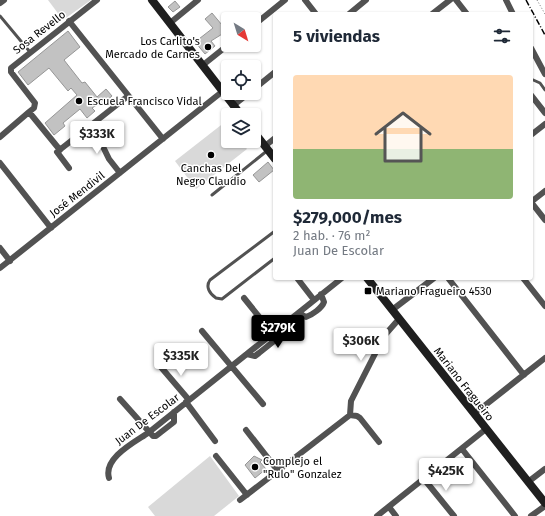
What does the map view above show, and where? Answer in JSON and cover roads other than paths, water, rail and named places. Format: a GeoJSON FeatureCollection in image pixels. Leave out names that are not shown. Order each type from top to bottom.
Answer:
{"type":"FeatureCollection","features":[{"type":"Feature","properties":{"kind":"main road"},"geometry":{"type":"LineString","coordinates":[[152,0],[221,88]]}},
{"type":"Feature","properties":{"kind":"main road"},"geometry":{"type":"LineString","coordinates":[[230,100],[236,108]]}},
{"type":"Feature","properties":{"kind":"main road"},"geometry":{"type":"LineString","coordinates":[[261,141],[273,157]]}},
{"type":"Feature","properties":{"kind":"main road","name":"Mariano Fragueiro"},"geometry":{"type":"LineString","coordinates":[[370,280],[545,505]]}},
{"type":"Feature","properties":{"kind":"street"},"geometry":{"type":"LineString","coordinates":[[0,3],[4,0]]}},
{"type":"Feature","properties":{"kind":"street","name":"Sosa Revello"},"geometry":{"type":"LineString","coordinates":[[29,112],[34,108],[35,103],[11,72],[12,66],[97,0]]}},
{"type":"Feature","properties":{"kind":"street"},"geometry":{"type":"LineString","coordinates":[[170,23],[198,0]]}},
{"type":"Feature","properties":{"kind":"street"},"geometry":{"type":"LineString","coordinates":[[261,19],[285,0]]}},
{"type":"Feature","properties":{"kind":"street"},"geometry":{"type":"LineString","coordinates":[[305,0],[314,12]]}},
{"type":"Feature","properties":{"kind":"street"},"geometry":{"type":"LineString","coordinates":[[351,12],[366,0]]}},
{"type":"Feature","properties":{"kind":"street"},"geometry":{"type":"LineString","coordinates":[[435,12],[450,0]]}},
{"type":"Feature","properties":{"kind":"street"},"geometry":{"type":"LineString","coordinates":[[456,0],[466,12]]}},
{"type":"Feature","properties":{"kind":"street"},"geometry":{"type":"LineString","coordinates":[[506,0],[512,12]]}},
{"type":"Feature","properties":{"kind":"street"},"geometry":{"type":"LineString","coordinates":[[69,22],[163,140]]}},
{"type":"Feature","properties":{"kind":"street"},"geometry":{"type":"LineString","coordinates":[[203,65],[221,51]]}},
{"type":"Feature","properties":{"kind":"street"},"geometry":{"type":"LineString","coordinates":[[533,52],[545,74]]}},
{"type":"Feature","properties":{"kind":"street"},"geometry":{"type":"LineString","coordinates":[[261,83],[273,74]]}},
{"type":"Feature","properties":{"kind":"street","name":"José Mendivil"},"geometry":{"type":"LineString","coordinates":[[0,268],[221,93]]}},
{"type":"Feature","properties":{"kind":"street"},"geometry":{"type":"LineString","coordinates":[[60,150],[128,96]]}},
{"type":"Feature","properties":{"kind":"street"},"geometry":{"type":"LineString","coordinates":[[533,98],[545,113]]}},
{"type":"Feature","properties":{"kind":"street"},"geometry":{"type":"LineString","coordinates":[[234,105],[240,100]]}},
{"type":"Feature","properties":{"kind":"street"},"geometry":{"type":"LineString","coordinates":[[0,137],[29,112],[60,150],[58,152],[69,168]]}},
{"type":"Feature","properties":{"kind":"street"},"geometry":{"type":"LineString","coordinates":[[92,124],[109,160],[120,173]]}},
{"type":"Feature","properties":{"kind":"street"},"geometry":{"type":"LineString","coordinates":[[533,133],[545,124]]}},
{"type":"Feature","properties":{"kind":"street"},"geometry":{"type":"LineString","coordinates":[[266,148],[273,140]]}},
{"type":"Feature","properties":{"kind":"street"},"geometry":{"type":"LineString","coordinates":[[0,163],[51,228]]}},
{"type":"Feature","properties":{"kind":"street"},"geometry":{"type":"LineString","coordinates":[[533,200],[545,191]]}},
{"type":"Feature","properties":{"kind":"street"},"geometry":{"type":"LineString","coordinates":[[533,205],[545,220]]}},
{"type":"Feature","properties":{"kind":"street"},"geometry":{"type":"LineString","coordinates":[[0,248],[10,261]]}},
{"type":"Feature","properties":{"kind":"street"},"geometry":{"type":"LineString","coordinates":[[298,280],[314,300]]}},
{"type":"Feature","properties":{"kind":"street","name":"Juan De Escolar"},"geometry":{"type":"LineString","coordinates":[[109,478],[108,470],[120,452],[148,433],[339,280]]}},
{"type":"Feature","properties":{"kind":"street"},"geometry":{"type":"LineString","coordinates":[[392,310],[431,280]]}},
{"type":"Feature","properties":{"kind":"street"},"geometry":{"type":"LineString","coordinates":[[450,280],[524,374]]}},
{"type":"Feature","properties":{"kind":"street"},"geometry":{"type":"LineString","coordinates":[[525,280],[545,306]]}},
{"type":"Feature","properties":{"kind":"street"},"geometry":{"type":"LineString","coordinates":[[299,313],[306,317],[320,307],[324,302],[321,294]]}},
{"type":"Feature","properties":{"kind":"street"},"geometry":{"type":"LineString","coordinates":[[244,298],[273,334]]}},
{"type":"Feature","properties":{"kind":"street"},"geometry":{"type":"LineString","coordinates":[[350,415],[351,401],[384,336],[399,319]]}},
{"type":"Feature","properties":{"kind":"street"},"geometry":{"type":"LineString","coordinates":[[247,354],[255,356],[288,330],[288,321]]}},
{"type":"Feature","properties":{"kind":"street"},"geometry":{"type":"LineString","coordinates":[[202,331],[263,404]]}},
{"type":"Feature","properties":{"kind":"street"},"geometry":{"type":"LineString","coordinates":[[474,414],[545,358]]}},
{"type":"Feature","properties":{"kind":"street"},"geometry":{"type":"LineString","coordinates":[[160,366],[215,441]]}},
{"type":"Feature","properties":{"kind":"street"},"geometry":{"type":"LineString","coordinates":[[120,399],[148,433]]}},
{"type":"Feature","properties":{"kind":"street"},"geometry":{"type":"LineString","coordinates":[[240,500],[350,415],[360,418],[379,442]]}},
{"type":"Feature","properties":{"kind":"street"},"geometry":{"type":"LineString","coordinates":[[377,516],[486,429]]}},
{"type":"Feature","properties":{"kind":"street"},"geometry":{"type":"LineString","coordinates":[[246,430],[278,470]]}},
{"type":"Feature","properties":{"kind":"street"},"geometry":{"type":"LineString","coordinates":[[462,449],[515,516]]}},
{"type":"Feature","properties":{"kind":"street"},"geometry":{"type":"LineString","coordinates":[[216,456],[247,494]]}},
{"type":"Feature","properties":{"kind":"street"},"geometry":{"type":"LineString","coordinates":[[528,482],[545,469]]}},
{"type":"Feature","properties":{"kind":"street"},"geometry":{"type":"LineString","coordinates":[[424,479],[454,516]]}},
{"type":"Feature","properties":{"kind":"street"},"geometry":{"type":"LineString","coordinates":[[531,516],[545,505]]}},
{"type":"Feature","properties":{"kind":"street"},"geometry":{"type":"LineString","coordinates":[[389,507],[396,516]]}},
{"type":"Feature","properties":{"kind":"lane"},"geometry":{"type":"LineString","coordinates":[[0,16],[30,52]]}},
{"type":"Feature","properties":{"kind":"lane"},"geometry":{"type":"LineString","coordinates":[[533,80],[540,83],[545,90]]}},
{"type":"Feature","properties":{"kind":"lane"},"geometry":{"type":"LineString","coordinates":[[212,195],[266,148]]}},
{"type":"Feature","properties":{"kind":"lane"},"geometry":{"type":"LineString","coordinates":[[273,233],[210,280],[208,286],[209,291],[216,298],[222,299],[273,260]]}},
{"type":"Feature","properties":{"kind":"railway"},"geometry":{"type":"LineString","coordinates":[[526,0],[533,12]]}},
{"type":"Feature","properties":{"kind":"railway"},"geometry":{"type":"LineString","coordinates":[[533,13],[545,35]]}},
{"type":"Feature","properties":{"kind":"place","name":"Los Carlito's Mercado de Carnes"},"geometry":{"type":"Point","coordinates":[208,47]}},
{"type":"Feature","properties":{"kind":"place","name":"Escuela Francisco Vidal"},"geometry":{"type":"Point","coordinates":[79,101]}},
{"type":"Feature","properties":{"kind":"place","name":"Canchas Del Negro Claudio"},"geometry":{"type":"Point","coordinates":[211,155]}},
{"type":"Feature","properties":{"kind":"place","name":"Mariano Fragueiro 4530"},"geometry":{"type":"Point","coordinates":[368,291]}},
{"type":"Feature","properties":{"kind":"place","name":"Complejo el \"Rulo\" Gonzalez"},"geometry":{"type":"Point","coordinates":[255,467]}}]}
